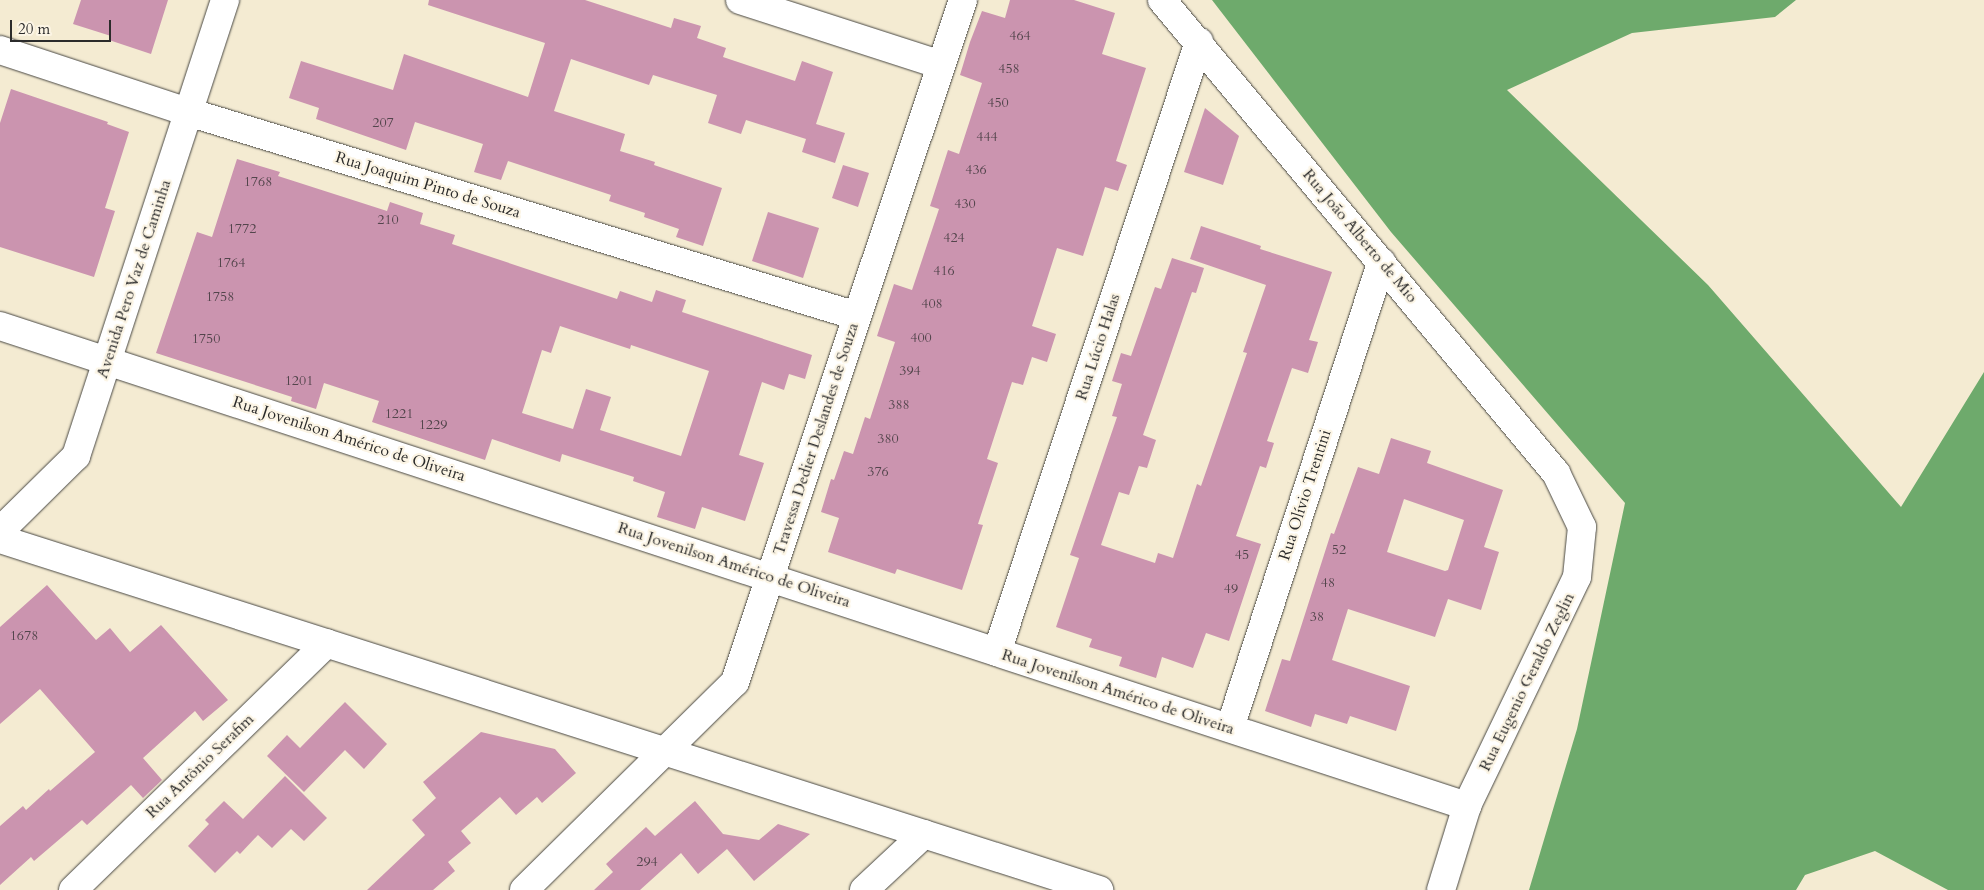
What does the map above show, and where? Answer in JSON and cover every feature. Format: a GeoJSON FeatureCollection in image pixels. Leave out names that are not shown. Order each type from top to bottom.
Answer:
{"type":"FeatureCollection","features":[{"type":"Feature","properties":{"kind":"street","name":"Avenida Pero Vaz de Caminha"},"geometry":{"type":"LineString","coordinates":[[0,531],[76,456],[225,0]]}},
{"type":"Feature","properties":{"kind":"street"},"geometry":{"type":"LineString","coordinates":[[740,0],[941,66]]}},
{"type":"Feature","properties":{"kind":"street","name":"Travessa Dedier Deslandes de Souza"},"geometry":{"type":"LineString","coordinates":[[524,890],[735,682],[963,0]]}},
{"type":"Feature","properties":{"kind":"street","name":"Rua João Alberto de Mio"},"geometry":{"type":"LineString","coordinates":[[1162,0],[1199,42],[1556,473]]}},
{"type":"Feature","properties":{"kind":"street","name":"Rua Lúcio Halas"},"geometry":{"type":"LineString","coordinates":[[997,652],[1199,42]]}},
{"type":"Feature","properties":{"kind":"street","name":"Rua Joaquim Pinto de Souza"},"geometry":{"type":"LineString","coordinates":[[0,50],[188,112],[857,316]]}},
{"type":"Feature","properties":{"kind":"street","name":"Rua Olívio Trentini"},"geometry":{"type":"LineString","coordinates":[[1230,728],[1381,262]]}},
{"type":"Feature","properties":{"kind":"street","name":"Rua Jovenilson Américo de Oliveira"},"geometry":{"type":"LineString","coordinates":[[0,326],[1467,806]]}},
{"type":"Feature","properties":{"kind":"street","name":"Rua Eugenio Geraldo Zeglin"},"geometry":{"type":"LineString","coordinates":[[1441,890],[1467,806],[1577,577],[1582,527],[1556,473]]}},
{"type":"Feature","properties":{"kind":"street"},"geometry":{"type":"LineString","coordinates":[[0,538],[1098,890]]}},
{"type":"Feature","properties":{"kind":"street","name":"Rua Antônio Serafim"},"geometry":{"type":"LineString","coordinates":[[73,890],[327,643]]}},
{"type":"Feature","properties":{"kind":"street"},"geometry":{"type":"LineString","coordinates":[[864,890],[924,834]]}},
{"type":"Feature","properties":{"kind":"green space"},"geometry":{"type":"Polygon","coordinates":[[[1212,0],[1796,0],[1775,17],[1632,33],[1507,90],[1708,285],[1901,507],[1984,372],[1984,890],[1948,890],[1875,851],[1805,875],[1796,890],[1529,890],[1577,729],[1625,503],[1391,232],[1212,0]]]}},
{"type":"Feature","properties":{"kind":"building"},"geometry":{"type":"Polygon","coordinates":[[[81,0],[168,0],[151,54],[109,40],[111,36],[73,24],[81,0]]]}},
{"type":"Feature","properties":{"kind":"building"},"geometry":{"type":"Polygon","coordinates":[[[429,0],[585,0],[671,28],[674,18],[701,26],[697,38],[726,48],[723,57],[795,81],[802,61],[833,72],[816,124],[845,133],[835,163],[802,152],[806,139],[746,120],[741,134],[708,123],[717,95],[653,75],[649,85],[571,59],[554,111],[625,134],[620,151],[655,162],[654,165],[722,188],[703,246],[676,237],[679,229],[644,217],[645,213],[609,201],[611,195],[508,161],[501,180],[474,172],[483,144],[415,122],[406,150],[316,119],[319,108],[289,98],[301,61],[393,90],[404,54],[528,97],[545,43],[428,5],[429,0]]]}},
{"type":"Feature","properties":{"kind":"building"},"geometry":{"type":"Polygon","coordinates":[[[1010,0],[1074,0],[1115,13],[1102,54],[1146,68],[1116,161],[1127,165],[1118,191],[1105,187],[1083,256],[1057,248],[1032,326],[1056,334],[1047,362],[1032,357],[1023,385],[1012,382],[987,459],[998,463],[978,524],[983,525],[962,590],[897,569],[895,574],[828,552],[839,518],[821,512],[831,479],[834,480],[844,451],[853,454],[865,417],[870,419],[895,342],[877,336],[894,284],[912,290],[939,209],[930,206],[948,150],[959,154],[982,83],[960,75],[970,42],[982,11],[1005,18],[1010,0]]]}},
{"type":"Feature","properties":{"kind":"building"},"geometry":{"type":"Polygon","coordinates":[[[11,89],[108,122],[107,124],[129,132],[105,208],[115,211],[94,277],[0,247],[0,123],[11,89]]]}},
{"type":"Feature","properties":{"kind":"building"},"geometry":{"type":"Polygon","coordinates":[[[1205,108],[1239,136],[1223,185],[1184,172],[1205,108]]]}},
{"type":"Feature","properties":{"kind":"building"},"geometry":{"type":"Polygon","coordinates":[[[237,159],[280,172],[278,176],[387,211],[390,202],[423,213],[420,224],[455,235],[452,244],[617,299],[620,291],[652,302],[656,290],[686,300],[682,312],[812,355],[805,379],[789,374],[784,390],[762,382],[739,455],[764,463],[745,521],[702,507],[695,529],[657,517],[665,492],[633,481],[634,477],[562,454],[560,462],[492,439],[485,460],[372,422],[379,401],[324,383],[316,409],[291,401],[292,397],[156,353],[197,232],[212,237],[237,159]],[[560,326],[551,353],[542,350],[522,413],[573,429],[586,389],[611,397],[600,430],[681,456],[709,371],[631,345],[630,349],[560,326]]]}},
{"type":"Feature","properties":{"kind":"building"},"geometry":{"type":"Polygon","coordinates":[[[843,165],[869,173],[858,207],[832,198],[843,165]]]}},
{"type":"Feature","properties":{"kind":"building"},"geometry":{"type":"Polygon","coordinates":[[[768,212],[819,228],[803,278],[752,261],[768,212]]]}},
{"type":"Feature","properties":{"kind":"building"},"geometry":{"type":"Polygon","coordinates":[[[1201,226],[1261,246],[1260,249],[1332,272],[1309,340],[1318,342],[1308,373],[1292,368],[1267,441],[1274,443],[1266,468],[1260,466],[1236,536],[1261,544],[1229,641],[1206,633],[1193,668],[1162,657],[1156,678],[1119,666],[1122,657],[1089,647],[1092,639],[1056,627],[1079,558],[1070,555],[1117,417],[1112,416],[1122,384],[1112,381],[1121,353],[1131,356],[1155,287],[1161,289],[1172,258],[1204,268],[1196,293],[1192,292],[1143,435],[1156,440],[1147,468],[1139,466],[1129,495],[1119,492],[1101,545],[1155,563],[1158,553],[1173,558],[1197,484],[1201,486],[1247,353],[1243,352],[1266,285],[1190,259],[1201,226]]]}},
{"type":"Feature","properties":{"kind":"building"},"geometry":{"type":"Polygon","coordinates":[[[1391,438],[1431,451],[1427,463],[1503,490],[1484,547],[1499,552],[1481,610],[1448,599],[1435,637],[1348,609],[1332,660],[1410,686],[1396,731],[1350,716],[1347,724],[1315,714],[1311,727],[1265,711],[1282,659],[1290,661],[1331,533],[1334,534],[1358,467],[1379,474],[1391,438]],[[1404,499],[1387,552],[1445,571],[1448,570],[1464,520],[1404,499]]]}},
{"type":"Feature","properties":{"kind":"building"},"geometry":{"type":"Polygon","coordinates":[[[47,585],[96,640],[110,628],[130,652],[161,625],[228,700],[203,721],[195,711],[143,758],[162,780],[143,798],[131,785],[87,825],[82,820],[34,861],[31,857],[0,885],[0,826],[23,806],[26,810],[95,752],[40,689],[0,724],[0,627],[47,585]]]}},
{"type":"Feature","properties":{"kind":"building"},"geometry":{"type":"Polygon","coordinates":[[[345,702],[387,744],[364,769],[345,750],[304,792],[267,756],[287,735],[300,748],[345,702]]]}},
{"type":"Feature","properties":{"kind":"building"},"geometry":{"type":"Polygon","coordinates":[[[481,732],[555,749],[576,773],[542,803],[537,797],[516,815],[500,797],[461,831],[471,843],[448,862],[455,871],[433,890],[367,890],[425,835],[412,820],[436,798],[423,782],[481,732]]]}},
{"type":"Feature","properties":{"kind":"building"},"geometry":{"type":"Polygon","coordinates":[[[285,776],[327,818],[304,841],[291,829],[272,848],[258,835],[240,854],[237,851],[215,873],[188,846],[209,824],[205,820],[224,801],[243,819],[285,776]]]}},
{"type":"Feature","properties":{"kind":"building"},"geometry":{"type":"Polygon","coordinates":[[[695,801],[723,834],[759,840],[778,824],[810,834],[754,881],[727,849],[698,874],[681,853],[640,890],[594,890],[613,872],[606,864],[646,827],[655,836],[695,801]]]}}]}
